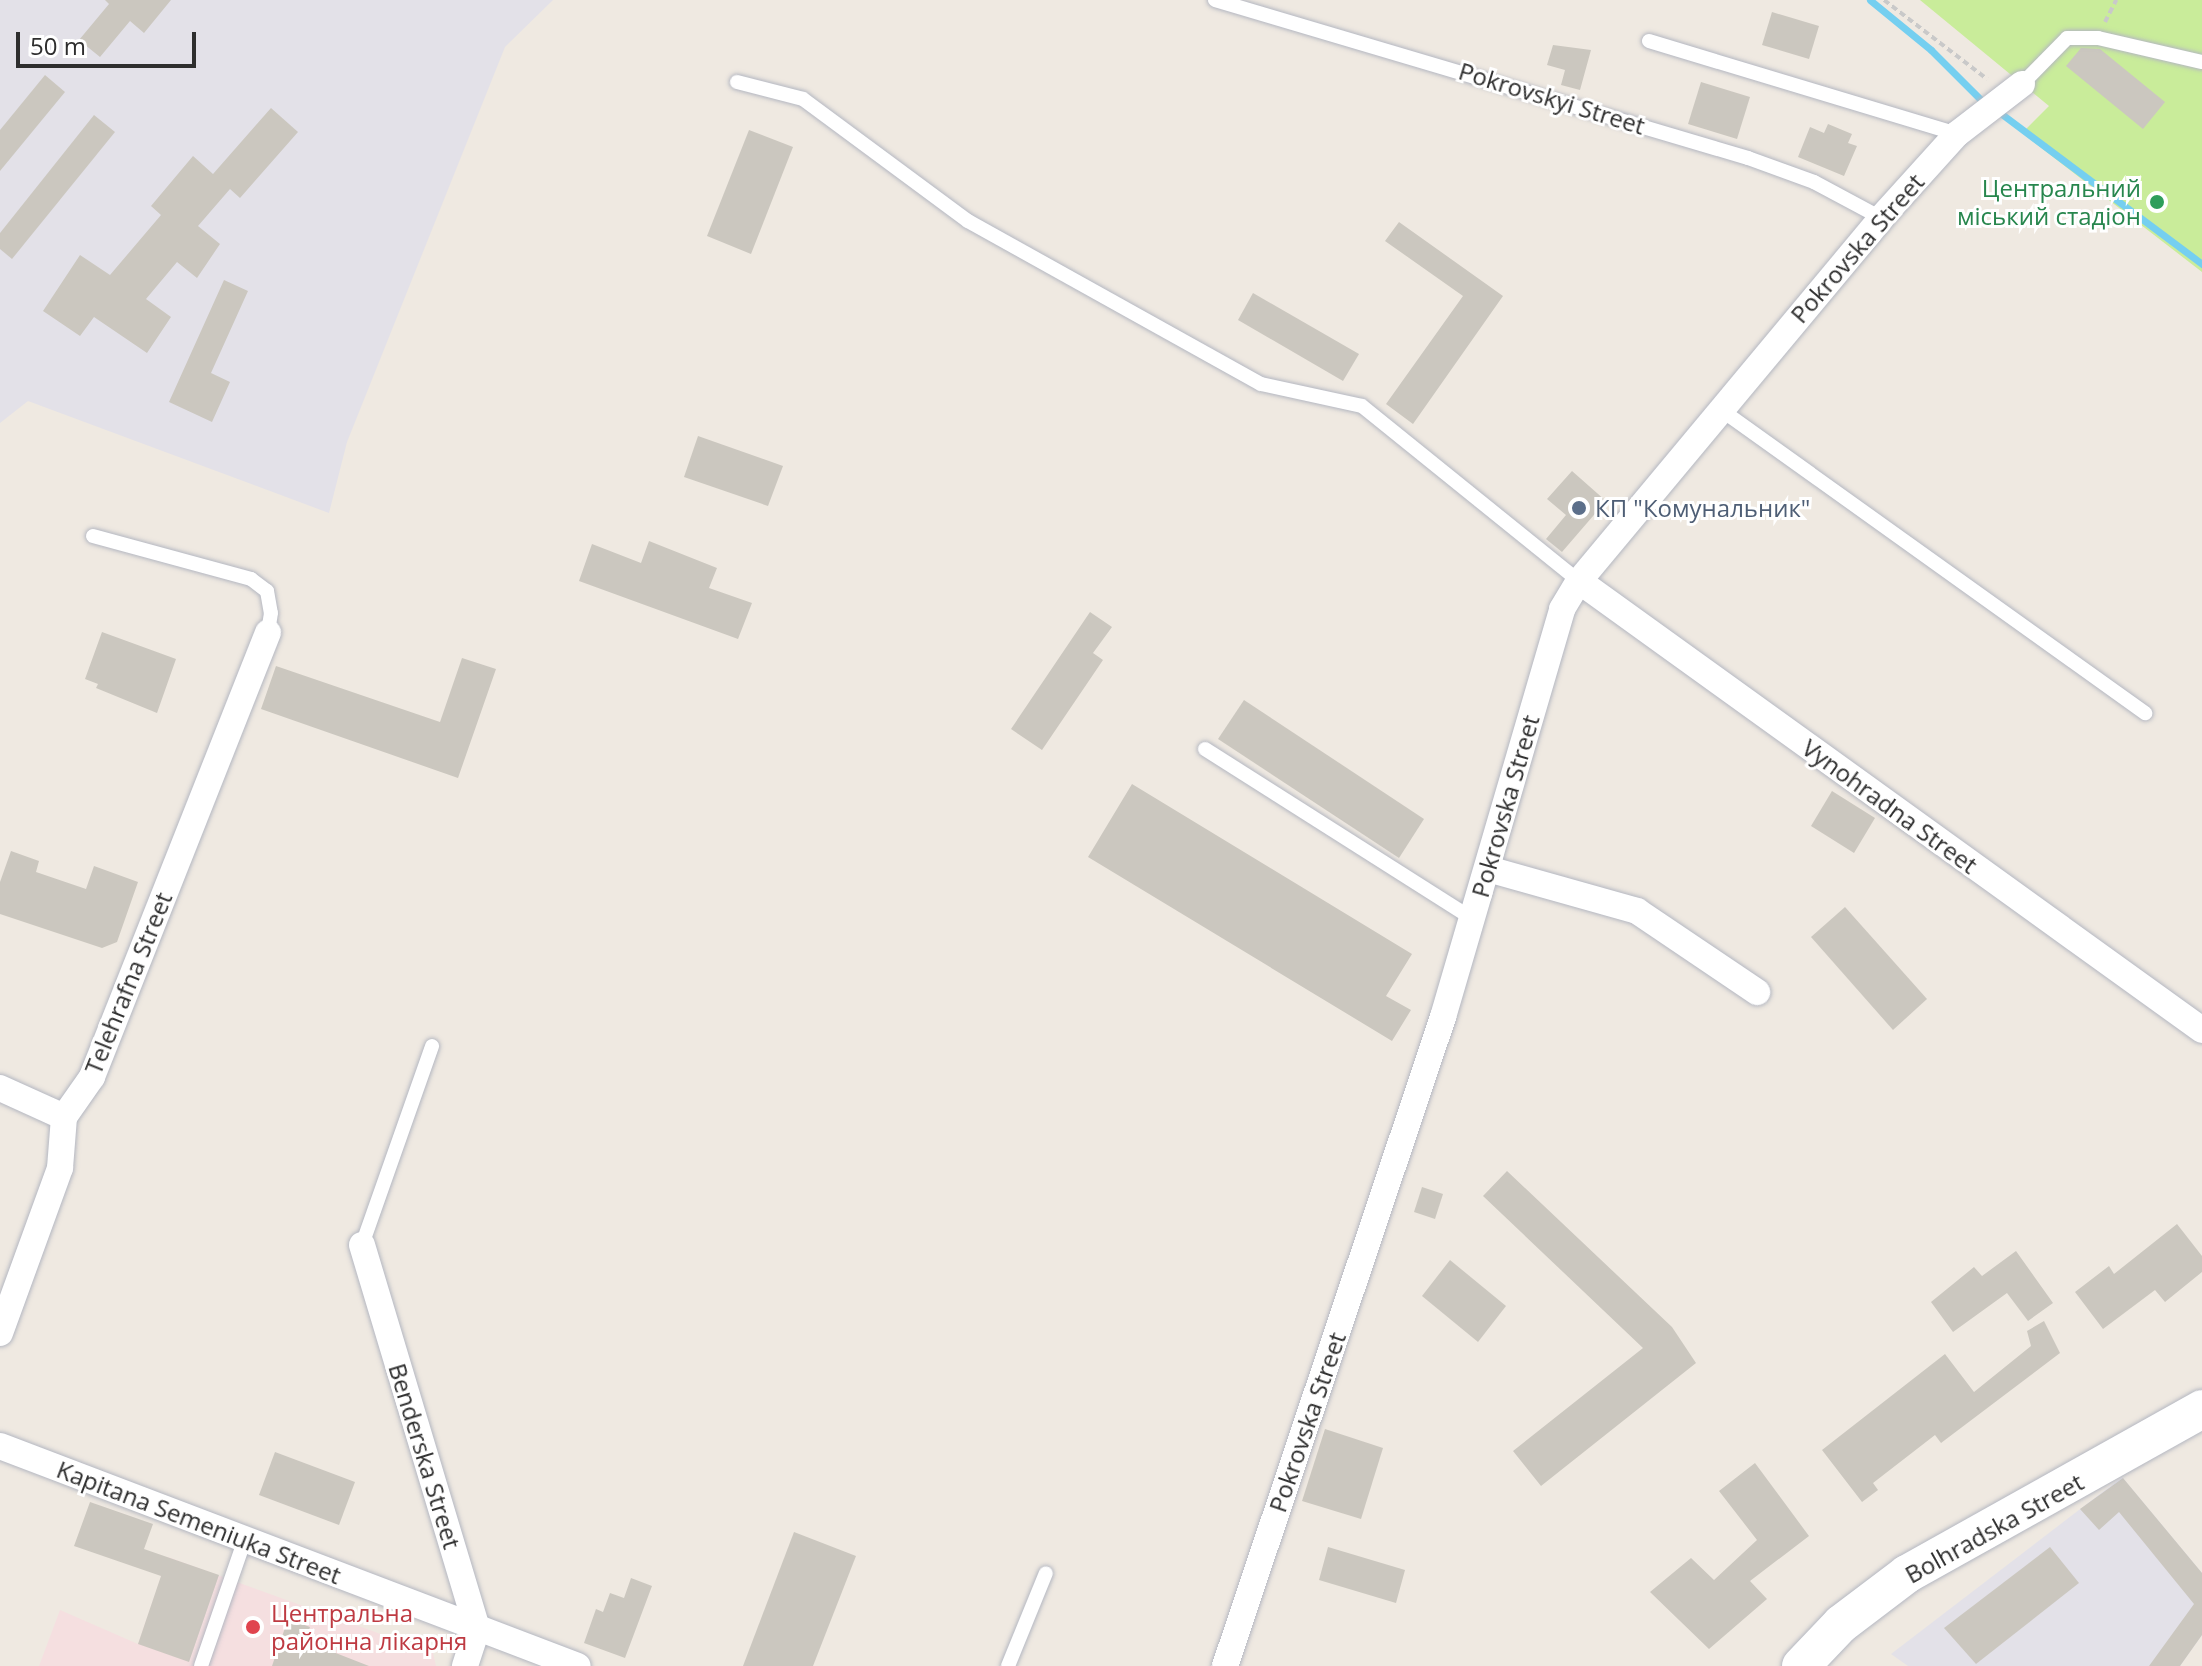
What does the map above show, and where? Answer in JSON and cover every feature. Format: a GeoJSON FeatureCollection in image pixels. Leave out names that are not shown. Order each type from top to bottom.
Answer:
{"type":"FeatureCollection","features":[{"type":"Feature","properties":{"kind":"main road","name":"Bolhradska Street"},"geometry":{"type":"LineString","coordinates":[[1801,1666],[1841,1624],[1907,1574],[2202,1409]]}},
{"type":"Feature","properties":{"kind":"street","name":"Pokrovska Street"},"geometry":{"type":"LineString","coordinates":[[1225,1666],[1473,919],[1551,642],[1579,581],[1881,218],[1957,134],[2015,89]]}},
{"type":"Feature","properties":{"kind":"street","name":"Vynohradna Street"},"geometry":{"type":"LineString","coordinates":[[1579,581],[2202,1030]]}},
{"type":"Feature","properties":{"kind":"street","name":"Telehrafna Street"},"geometry":{"type":"LineString","coordinates":[[64,1117],[92,1077],[268,633]]}},
{"type":"Feature","properties":{"kind":"street"},"geometry":{"type":"LineString","coordinates":[[1488,869],[1637,911],[1757,992]]}},
{"type":"Feature","properties":{"kind":"street"},"geometry":{"type":"LineString","coordinates":[[0,1088],[64,1117],[60,1168],[0,1333]]}},
{"type":"Feature","properties":{"kind":"street","name":"Benderska Street"},"geometry":{"type":"LineString","coordinates":[[362,1245],[477,1629]]}},
{"type":"Feature","properties":{"kind":"street","name":"Kapitana Semeniuka Street"},"geometry":{"type":"LineString","coordinates":[[0,1446],[578,1666]]}},
{"type":"Feature","properties":{"kind":"street"},"geometry":{"type":"LineString","coordinates":[[465,1666],[477,1629]]}},
{"type":"Feature","properties":{"kind":"lane","name":"Pokrovskyi Street"},"geometry":{"type":"LineString","coordinates":[[1215,0],[1748,158],[1814,182],[1881,218]]}},
{"type":"Feature","properties":{"kind":"lane"},"geometry":{"type":"LineString","coordinates":[[2015,89],[2067,38],[2098,38],[2202,62]]}},
{"type":"Feature","properties":{"kind":"lane"},"geometry":{"type":"LineString","coordinates":[[1649,41],[1957,134]]}},
{"type":"Feature","properties":{"kind":"lane"},"geometry":{"type":"LineString","coordinates":[[737,82],[803,99],[968,221],[1261,384],[1362,406],[1579,581]]}},
{"type":"Feature","properties":{"kind":"lane"},"geometry":{"type":"LineString","coordinates":[[1720,409],[2145,713]]}},
{"type":"Feature","properties":{"kind":"lane"},"geometry":{"type":"LineString","coordinates":[[93,536],[251,579],[267,591],[268,633]]}},
{"type":"Feature","properties":{"kind":"lane"},"geometry":{"type":"LineString","coordinates":[[1205,749],[1473,919]]}},
{"type":"Feature","properties":{"kind":"lane"},"geometry":{"type":"LineString","coordinates":[[362,1245],[432,1046]]}},
{"type":"Feature","properties":{"kind":"lane"},"geometry":{"type":"LineString","coordinates":[[201,1666],[245,1539]]}},
{"type":"Feature","properties":{"kind":"lane"},"geometry":{"type":"LineString","coordinates":[[1008,1666],[1046,1573]]}},
{"type":"Feature","properties":{"kind":"path"},"geometry":{"type":"LineString","coordinates":[[1884,0],[2015,89]]}},
{"type":"Feature","properties":{"kind":"shaded area"},"geometry":{"type":"Polygon","coordinates":[[[0,0],[553,0],[505,47],[347,442],[329,513],[28,401],[0,423],[0,0]]]}},
{"type":"Feature","properties":{"kind":"shaded area"},"geometry":{"type":"Polygon","coordinates":[[[2122,1477],[2202,1573],[2202,1635],[2180,1666],[1908,1666],[1891,1654],[2122,1477]]]}},
{"type":"Feature","properties":{"kind":"shaded area","name":"Центральна районна лікарня"},"geometry":{"type":"Polygon","coordinates":[[[168,1557],[433,1653],[436,1666],[39,1666],[60,1610],[138,1644],[168,1557]]]}},
{"type":"Feature","properties":{"kind":"green space","name":"Центральний міський стадіон"},"geometry":{"type":"Polygon","coordinates":[[[1920,0],[2202,0],[2202,272],[2022,133],[2049,106],[1920,0]]]}},
{"type":"Feature","properties":{"kind":"building"},"geometry":{"type":"Polygon","coordinates":[[[105,0],[171,0],[144,33],[130,21],[100,57],[79,40],[109,4],[105,0]]]}},
{"type":"Feature","properties":{"kind":"building"},"geometry":{"type":"Polygon","coordinates":[[[1772,12],[1819,26],[1809,59],[1762,45],[1772,12]]]}},
{"type":"Feature","properties":{"kind":"building"},"geometry":{"type":"Polygon","coordinates":[[[1553,45],[1591,50],[1580,90],[1561,85],[1565,70],[1547,65],[1553,45]]]}},
{"type":"Feature","properties":{"kind":"building"},"geometry":{"type":"Polygon","coordinates":[[[2081,48],[2100,49],[2165,102],[2143,129],[2066,66],[2081,48]]]}},
{"type":"Feature","properties":{"kind":"building"},"geometry":{"type":"Polygon","coordinates":[[[45,75],[65,92],[0,171],[0,130],[45,75]]]}},
{"type":"Feature","properties":{"kind":"building"},"geometry":{"type":"Polygon","coordinates":[[[1701,82],[1750,97],[1737,139],[1688,124],[1701,82]]]}},
{"type":"Feature","properties":{"kind":"building"},"geometry":{"type":"Polygon","coordinates":[[[271,108],[298,132],[240,198],[230,189],[198,226],[220,244],[197,278],[177,262],[146,299],[171,317],[147,353],[94,317],[80,336],[43,311],[80,255],[110,275],[161,215],[151,206],[193,156],[213,174],[271,108]]]}},
{"type":"Feature","properties":{"kind":"building"},"geometry":{"type":"Polygon","coordinates":[[[94,115],[115,132],[12,259],[0,249],[0,233],[94,115]]]}},
{"type":"Feature","properties":{"kind":"building"},"geometry":{"type":"Polygon","coordinates":[[[1828,124],[1852,134],[1848,143],[1857,146],[1844,176],[1798,157],[1810,127],[1824,133],[1828,124]]]}},
{"type":"Feature","properties":{"kind":"building"},"geometry":{"type":"Polygon","coordinates":[[[749,130],[793,147],[751,254],[707,236],[749,130]]]}},
{"type":"Feature","properties":{"kind":"building"},"geometry":{"type":"Polygon","coordinates":[[[1399,222],[1503,296],[1413,424],[1386,404],[1463,296],[1385,241],[1399,222]]]}},
{"type":"Feature","properties":{"kind":"building"},"geometry":{"type":"Polygon","coordinates":[[[224,280],[248,291],[211,373],[230,382],[212,422],[169,402],[224,280]]]}},
{"type":"Feature","properties":{"kind":"building"},"geometry":{"type":"Polygon","coordinates":[[[1253,293],[1359,354],[1343,381],[1238,320],[1253,293]]]}},
{"type":"Feature","properties":{"kind":"building"},"geometry":{"type":"Polygon","coordinates":[[[698,436],[783,466],[768,506],[684,477],[698,436]]]}},
{"type":"Feature","properties":{"kind":"building","name":"КП \"Комунальник\""},"geometry":{"type":"Polygon","coordinates":[[[1572,471],[1606,501],[1562,552],[1546,539],[1566,515],[1547,499],[1572,471]]]}},
{"type":"Feature","properties":{"kind":"building"},"geometry":{"type":"Polygon","coordinates":[[[649,541],[717,568],[709,588],[752,603],[738,639],[579,581],[592,544],[641,563],[649,541]]]}},
{"type":"Feature","properties":{"kind":"building"},"geometry":{"type":"Polygon","coordinates":[[[1090,612],[1112,627],[1093,653],[1103,660],[1042,750],[1011,729],[1090,612]]]}},
{"type":"Feature","properties":{"kind":"building"},"geometry":{"type":"Polygon","coordinates":[[[102,632],[176,659],[157,713],[96,688],[98,684],[85,679],[102,632]]]}},
{"type":"Feature","properties":{"kind":"building"},"geometry":{"type":"Polygon","coordinates":[[[462,658],[496,669],[458,778],[261,709],[276,666],[440,722],[462,658]]]}},
{"type":"Feature","properties":{"kind":"building"},"geometry":{"type":"Polygon","coordinates":[[[1244,700],[1424,819],[1399,858],[1218,739],[1244,700]]]}},
{"type":"Feature","properties":{"kind":"building"},"geometry":{"type":"Polygon","coordinates":[[[1132,784],[1412,954],[1386,996],[1411,1010],[1392,1041],[1088,857],[1132,784]]]}},
{"type":"Feature","properties":{"kind":"building"},"geometry":{"type":"Polygon","coordinates":[[[1832,791],[1875,818],[1854,853],[1811,826],[1832,791]]]}},
{"type":"Feature","properties":{"kind":"building"},"geometry":{"type":"Polygon","coordinates":[[[11,851],[39,861],[36,872],[86,889],[94,866],[138,882],[117,942],[102,948],[0,914],[0,882],[11,851]]]}},
{"type":"Feature","properties":{"kind":"building"},"geometry":{"type":"Polygon","coordinates":[[[1845,907],[1927,999],[1893,1030],[1811,937],[1845,907]]]}},
{"type":"Feature","properties":{"kind":"building"},"geometry":{"type":"Polygon","coordinates":[[[1507,1171],[1672,1327],[1696,1363],[1541,1486],[1513,1451],[1643,1348],[1483,1196],[1507,1171]]]}},
{"type":"Feature","properties":{"kind":"building"},"geometry":{"type":"Polygon","coordinates":[[[1422,1187],[1443,1194],[1435,1219],[1414,1212],[1422,1187]]]}},
{"type":"Feature","properties":{"kind":"building"},"geometry":{"type":"Polygon","coordinates":[[[2177,1224],[2202,1256],[2202,1272],[2165,1302],[2155,1290],[2103,1329],[2075,1292],[2109,1266],[2114,1274],[2177,1224]]]}},
{"type":"Feature","properties":{"kind":"building"},"geometry":{"type":"Polygon","coordinates":[[[2016,1251],[2053,1303],[2028,1321],[2007,1293],[1953,1332],[1931,1302],[1974,1267],[1982,1276],[2016,1251]]]}},
{"type":"Feature","properties":{"kind":"building"},"geometry":{"type":"Polygon","coordinates":[[[1450,1260],[1506,1306],[1478,1342],[1422,1296],[1450,1260]]]}},
{"type":"Feature","properties":{"kind":"building"},"geometry":{"type":"Polygon","coordinates":[[[2044,1321],[2060,1353],[1941,1443],[1935,1435],[1873,1483],[1878,1490],[1862,1502],[1822,1450],[1945,1354],[1974,1392],[2031,1346],[2027,1331],[2044,1321]]]}},
{"type":"Feature","properties":{"kind":"building"},"geometry":{"type":"Polygon","coordinates":[[[1325,1429],[1383,1448],[1361,1519],[1302,1501],[1325,1429]]]}},
{"type":"Feature","properties":{"kind":"building"},"geometry":{"type":"Polygon","coordinates":[[[275,1452],[355,1482],[339,1525],[259,1495],[275,1452]]]}},
{"type":"Feature","properties":{"kind":"building"},"geometry":{"type":"Polygon","coordinates":[[[1755,1463],[1809,1536],[1750,1581],[1767,1599],[1709,1649],[1650,1592],[1691,1558],[1714,1580],[1757,1540],[1719,1491],[1755,1463]]]}},
{"type":"Feature","properties":{"kind":"building"},"geometry":{"type":"Polygon","coordinates":[[[2123,1478],[2202,1573],[2202,1635],[2180,1666],[2149,1666],[2194,1604],[2119,1512],[2099,1530],[2080,1509],[2123,1478]]]}},
{"type":"Feature","properties":{"kind":"building"},"geometry":{"type":"Polygon","coordinates":[[[90,1502],[153,1524],[144,1549],[219,1575],[189,1662],[138,1644],[161,1576],[74,1546],[90,1502]]]}},
{"type":"Feature","properties":{"kind":"building"},"geometry":{"type":"Polygon","coordinates":[[[794,1532],[856,1556],[813,1666],[743,1666],[794,1532]]]}},
{"type":"Feature","properties":{"kind":"building"},"geometry":{"type":"Polygon","coordinates":[[[1328,1547],[1405,1570],[1396,1603],[1319,1580],[1328,1547]]]}},
{"type":"Feature","properties":{"kind":"building"},"geometry":{"type":"Polygon","coordinates":[[[2050,1547],[2079,1583],[1976,1664],[1944,1628],[2050,1547]]]}},
{"type":"Feature","properties":{"kind":"building"},"geometry":{"type":"Polygon","coordinates":[[[631,1578],[652,1586],[625,1658],[584,1643],[596,1609],[603,1612],[610,1593],[624,1598],[631,1578]]]}},
{"type":"Feature","properties":{"kind":"building"},"geometry":{"type":"Polygon","coordinates":[[[288,1619],[310,1627],[305,1641],[369,1666],[272,1666],[288,1619]]]}},
{"type":"Feature","properties":{"kind":"waterway"},"geometry":{"type":"LineString","coordinates":[[1870,0],[1931,50],[1983,102]]}},
{"type":"Feature","properties":{"kind":"waterway"},"geometry":{"type":"LineString","coordinates":[[2003,115],[2202,264]]}},
{"type":"Feature","properties":{"kind":"place","name":"Центральний міський стадіон"},"geometry":{"type":"Point","coordinates":[2157,202]}},
{"type":"Feature","properties":{"kind":"place","name":"КП \"Комунальник\""},"geometry":{"type":"Point","coordinates":[1579,508]}},
{"type":"Feature","properties":{"kind":"place","name":"Центральна районна лікарня"},"geometry":{"type":"Point","coordinates":[253,1627]}}]}
